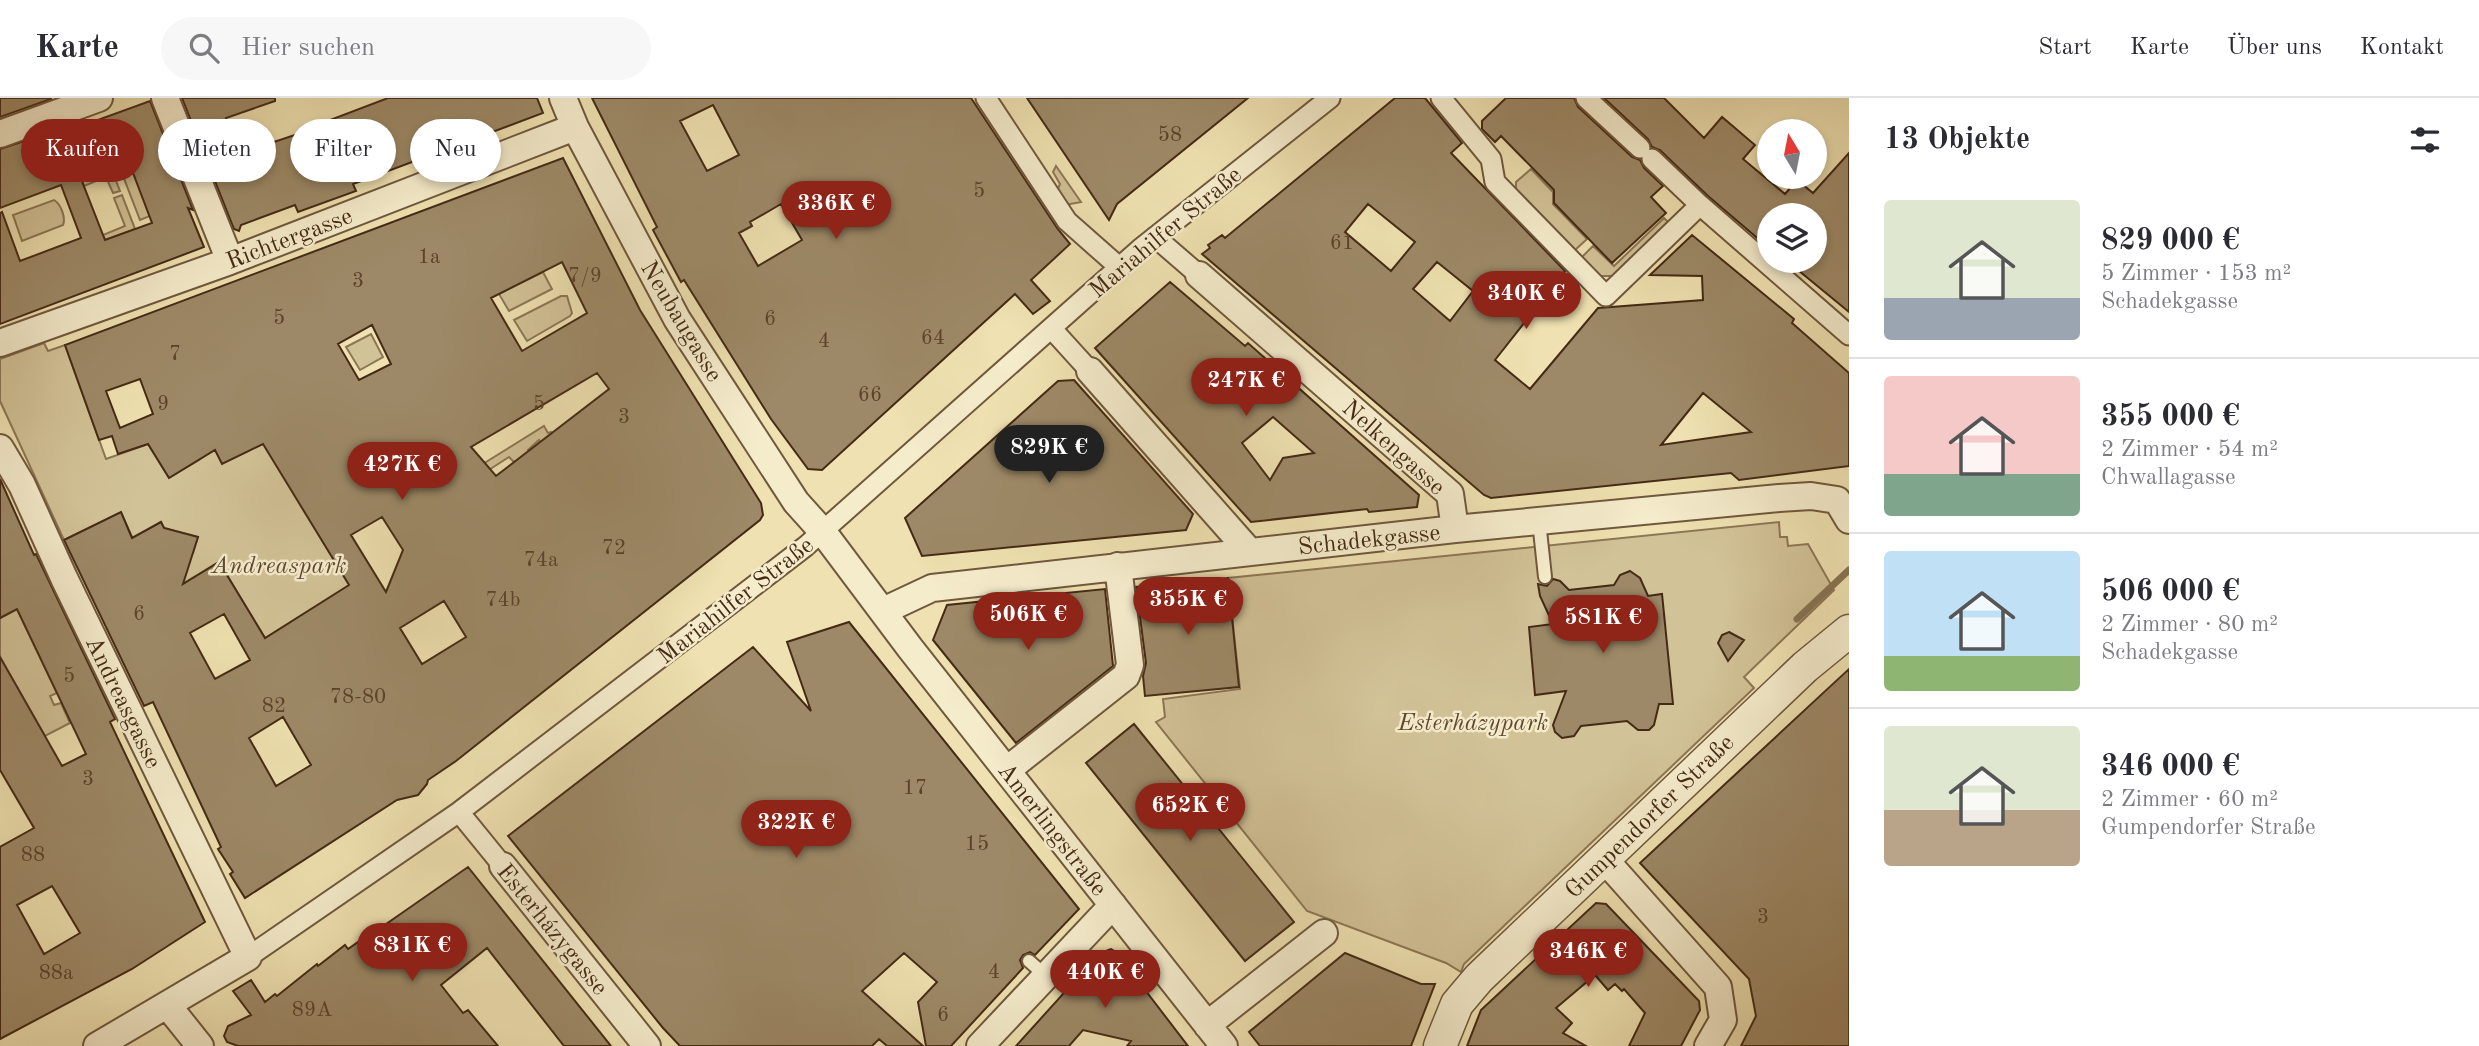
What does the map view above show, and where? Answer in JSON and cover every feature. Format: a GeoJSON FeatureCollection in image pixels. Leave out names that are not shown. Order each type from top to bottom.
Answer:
{"type":"FeatureCollection","features":[{"type":"Feature","properties":{"kind":"street"},"geometry":{"type":"LineString","coordinates":[[0,134],[99,98]]}},
{"type":"Feature","properties":{"kind":"street"},"geometry":{"type":"LineString","coordinates":[[165,98],[230,261]]}},
{"type":"Feature","properties":{"kind":"street","name":"Neubaugasse"},"geometry":{"type":"LineString","coordinates":[[563,98],[575,127],[677,319],[796,502],[883,611]]}},
{"type":"Feature","properties":{"kind":"street"},"geometry":{"type":"LineString","coordinates":[[986,98],[1067,221],[1119,267]]}},
{"type":"Feature","properties":{"kind":"street","name":"Mariahilfer Straße"},"geometry":{"type":"LineString","coordinates":[[97,1046],[248,957],[459,812],[822,532],[1119,267],[1330,98]]}},
{"type":"Feature","properties":{"kind":"street"},"geometry":{"type":"LineString","coordinates":[[1441,98],[1491,159],[1495,182],[1606,296],[1700,205]]}},
{"type":"Feature","properties":{"kind":"street"},"geometry":{"type":"LineString","coordinates":[[1586,98],[1700,205],[1849,335]]}},
{"type":"Feature","properties":{"kind":"street","name":"Richtergasse"},"geometry":{"type":"LineString","coordinates":[[0,343],[230,261],[575,127]]}},
{"type":"Feature","properties":{"kind":"street","name":"Nelkengasse"},"geometry":{"type":"LineString","coordinates":[[1155,237],[1450,494],[1455,529]]}},
{"type":"Feature","properties":{"kind":"street"},"geometry":{"type":"LineString","coordinates":[[1051,328],[1249,551]]}},
{"type":"Feature","properties":{"kind":"street","name":"Andreasgasse"},"geometry":{"type":"LineString","coordinates":[[0,448],[63,564],[248,957]]}},
{"type":"Feature","properties":{"kind":"street","name":"Schadekgasse"},"geometry":{"type":"LineString","coordinates":[[883,611],[932,587],[1455,529],[1811,495],[1837,500],[1849,520]]}},
{"type":"Feature","properties":{"kind":"street"},"geometry":{"type":"LineString","coordinates":[[1007,770],[1126,676],[1130,665],[1118,566]]}},
{"type":"Feature","properties":{"kind":"street","name":"Amerlingstraße"},"geometry":{"type":"LineString","coordinates":[[883,611],[1224,1046]]}},
{"type":"Feature","properties":{"kind":"street","name":"Gumpendorfer Straße"},"geometry":{"type":"LineString","coordinates":[[1440,1046],[1457,1004],[1479,978],[1805,667],[1849,631]]}},
{"type":"Feature","properties":{"kind":"street","name":"Esterházygasse"},"geometry":{"type":"LineString","coordinates":[[459,812],[647,1046]]}},
{"type":"Feature","properties":{"kind":"street"},"geometry":{"type":"LineString","coordinates":[[1605,860],[1718,987],[1723,1020],[1709,1046]]}},
{"type":"Feature","properties":{"kind":"street"},"geometry":{"type":"LineString","coordinates":[[981,1046],[1027,997],[1038,969],[1113,905]]}},
{"type":"Feature","properties":{"kind":"street"},"geometry":{"type":"LineString","coordinates":[[1207,1025],[1324,933]]}},
{"type":"Feature","properties":{"kind":"street"},"geometry":{"type":"LineString","coordinates":[[168,1006],[200,1046]]}},
{"type":"Feature","properties":{"kind":"lane"},"geometry":{"type":"LineString","coordinates":[[1539,521],[1545,577]]}},
{"type":"Feature","properties":{"kind":"green space"},"geometry":{"type":"Polygon","coordinates":[[[1056,166],[1081,202],[1065,205],[1057,191],[1060,184],[1053,172],[1056,166]]]}},
{"type":"Feature","properties":{"kind":"green space"},"geometry":{"type":"Polygon","coordinates":[[[1531,169],[1553,192],[1553,204],[1587,239],[1574,251],[1516,191],[1516,182],[1531,169]]]}},
{"type":"Feature","properties":{"kind":"green space"},"geometry":{"type":"Polygon","coordinates":[[[108,182],[117,182],[120,191],[113,193],[108,182]]]}},
{"type":"Feature","properties":{"kind":"green space"},"geometry":{"type":"Polygon","coordinates":[[[125,182],[137,182],[150,216],[140,220],[125,182]]]}},
{"type":"Feature","properties":{"kind":"green space"},"geometry":{"type":"Polygon","coordinates":[[[122,195],[135,229],[105,240],[103,235],[125,226],[114,198],[122,195]]]}},
{"type":"Feature","properties":{"kind":"green space"},"geometry":{"type":"Polygon","coordinates":[[[54,200],[62,211],[63,225],[22,241],[13,215],[54,200]]]}},
{"type":"Feature","properties":{"kind":"green space"},"geometry":{"type":"Polygon","coordinates":[[[1664,218],[1669,223],[1613,276],[1599,276],[1581,258],[1593,246],[1614,266],[1664,218]]]}},
{"type":"Feature","properties":{"kind":"green space"},"geometry":{"type":"Polygon","coordinates":[[[543,272],[552,289],[509,311],[499,294],[543,272]]]}},
{"type":"Feature","properties":{"kind":"green space"},"geometry":{"type":"Polygon","coordinates":[[[561,296],[567,296],[572,313],[570,316],[527,341],[514,320],[561,296]]]}},
{"type":"Feature","properties":{"kind":"green space"},"geometry":{"type":"Polygon","coordinates":[[[371,334],[383,357],[360,370],[346,347],[371,334]]]}},
{"type":"Feature","properties":{"kind":"green space","name":"Andreaspark"},"geometry":{"type":"Polygon","coordinates":[[[44,343],[48,351],[65,345],[106,459],[148,444],[169,478],[199,460],[316,354],[351,589],[287,626],[267,641],[219,562],[167,593],[156,576],[193,553],[198,537],[164,528],[161,522],[133,539],[121,512],[64,540],[0,401],[0,359],[44,343]]]}},
{"type":"Feature","properties":{"kind":"green space"},"geometry":{"type":"Polygon","coordinates":[[[544,426],[548,433],[554,435],[543,444],[539,440],[528,450],[530,453],[514,462],[509,457],[467,484],[462,477],[544,426]]]}},
{"type":"Feature","properties":{"kind":"green space","name":"Esterházypark"},"geometry":{"type":"Polygon","coordinates":[[[1779,522],[1780,537],[1787,537],[1788,546],[1808,544],[1834,590],[1744,677],[1754,688],[1464,964],[1461,972],[1446,963],[1307,911],[1156,722],[1165,717],[1163,699],[1240,689],[1228,578],[1779,522]]]}},
{"type":"Feature","properties":{"kind":"green space"},"geometry":{"type":"Polygon","coordinates":[[[17,609],[57,693],[50,696],[54,705],[61,703],[70,723],[45,736],[0,657],[0,618],[17,609]]]}},
{"type":"Feature","properties":{"kind":"building"},"geometry":{"type":"Polygon","coordinates":[[[0,98],[51,98],[51,99],[0,117],[0,98]]]}},
{"type":"Feature","properties":{"kind":"building"},"geometry":{"type":"Polygon","coordinates":[[[182,98],[275,98],[275,101],[226,119],[190,119],[182,98]]]}},
{"type":"Feature","properties":{"kind":"building"},"geometry":{"type":"Polygon","coordinates":[[[388,98],[537,98],[543,113],[501,129],[501,119],[410,119],[410,163],[396,168],[396,119],[333,119],[388,98]]]}},
{"type":"Feature","properties":{"kind":"building"},"geometry":{"type":"Polygon","coordinates":[[[592,98],[971,98],[1070,244],[1031,280],[1050,301],[1033,314],[1015,294],[822,470],[808,469],[771,419],[684,280],[681,282],[653,230],[657,227],[592,98]],[[713,105],[680,121],[707,171],[739,155],[713,105]],[[781,204],[750,222],[752,226],[739,233],[758,266],[802,240],[781,204]]]}},
{"type":"Feature","properties":{"kind":"building"},"geometry":{"type":"Polygon","coordinates":[[[1027,98],[1248,98],[1117,204],[1109,220],[1027,98]]]}},
{"type":"Feature","properties":{"kind":"building"},"geometry":{"type":"Polygon","coordinates":[[[1395,98],[1425,98],[1462,143],[1451,153],[1565,271],[1495,360],[1530,389],[1598,308],[1703,300],[1702,276],[1650,275],[1692,235],[1794,319],[1792,323],[1849,373],[1849,466],[1739,480],[1731,473],[1491,498],[1484,495],[1202,254],[1210,248],[1208,245],[1222,235],[1225,238],[1395,98]],[[1368,204],[1345,232],[1391,271],[1415,242],[1368,204]],[[1437,262],[1413,289],[1450,321],[1473,291],[1437,262]],[[1703,393],[1661,445],[1751,432],[1703,393]]]}},
{"type":"Feature","properties":{"kind":"building"},"geometry":{"type":"Polygon","coordinates":[[[1506,98],[1574,98],[1578,107],[1632,157],[1640,160],[1644,168],[1663,186],[1651,197],[1666,213],[1612,263],[1554,203],[1554,190],[1501,136],[1495,142],[1482,129],[1482,121],[1506,98]]]}},
{"type":"Feature","properties":{"kind":"building"},"geometry":{"type":"Polygon","coordinates":[[[1604,98],[1664,98],[1704,138],[1722,117],[1755,145],[1743,159],[1757,171],[1757,189],[1779,189],[1785,194],[1789,189],[1808,189],[1813,193],[1817,189],[1827,189],[1827,177],[1849,153],[1849,312],[1802,273],[1827,273],[1827,203],[1757,203],[1757,238],[1660,150],[1652,147],[1648,139],[1604,98]]]}},
{"type":"Feature","properties":{"kind":"building"},"geometry":{"type":"Polygon","coordinates":[[[150,101],[158,121],[158,182],[182,182],[193,210],[188,208],[204,247],[0,324],[0,213],[2,212],[20,261],[81,238],[61,185],[0,208],[0,149],[21,142],[21,182],[82,182],[105,240],[152,223],[136,182],[144,182],[144,119],[101,119],[150,101]]]}},
{"type":"Feature","properties":{"kind":"building"},"geometry":{"type":"Polygon","coordinates":[[[290,137],[290,182],[358,182],[353,184],[356,191],[298,212],[295,205],[241,225],[239,231],[234,229],[215,182],[276,182],[276,141],[290,137]]]}},
{"type":"Feature","properties":{"kind":"building"},"geometry":{"type":"Polygon","coordinates":[[[563,158],[640,310],[761,503],[763,515],[456,761],[428,780],[418,795],[397,800],[245,898],[218,849],[221,847],[153,702],[144,706],[64,540],[121,512],[132,538],[161,522],[164,528],[198,537],[183,584],[219,562],[265,638],[349,585],[263,444],[222,464],[215,450],[169,478],[148,444],[118,454],[112,436],[99,440],[65,345],[563,158]],[[562,262],[491,298],[522,351],[587,313],[562,262]],[[372,325],[338,344],[359,380],[391,364],[372,325]],[[597,373],[471,447],[496,476],[609,389],[597,373]],[[140,379],[106,391],[120,428],[153,414],[140,379]],[[382,517],[351,535],[386,592],[403,550],[382,517]],[[444,601],[400,628],[422,664],[466,637],[444,601]],[[224,614],[190,633],[215,679],[250,660],[224,614]],[[283,717],[249,738],[276,786],[311,765],[283,717]]]}},
{"type":"Feature","properties":{"kind":"building"},"geometry":{"type":"Polygon","coordinates":[[[1170,282],[1245,346],[1248,343],[1419,495],[1417,507],[1369,512],[1367,509],[1251,522],[1095,348],[1170,282]],[[1273,417],[1242,443],[1270,480],[1283,458],[1314,453],[1273,417]]]}},
{"type":"Feature","properties":{"kind":"building"},"geometry":{"type":"Polygon","coordinates":[[[1074,380],[1193,514],[1186,530],[922,556],[905,518],[1058,381],[1074,380]]]}},
{"type":"Feature","properties":{"kind":"building"},"geometry":{"type":"Polygon","coordinates":[[[0,479],[34,555],[36,554],[115,719],[110,722],[205,922],[132,969],[0,1039],[0,847],[34,828],[0,770],[0,657],[62,766],[86,754],[17,609],[0,618],[0,479]],[[52,886],[17,905],[44,954],[80,933],[52,886]]]}},
{"type":"Feature","properties":{"kind":"building"},"geometry":{"type":"Polygon","coordinates":[[[1630,571],[1640,578],[1648,596],[1662,594],[1673,704],[1659,704],[1654,725],[1649,730],[1638,730],[1627,721],[1581,726],[1574,736],[1562,738],[1555,732],[1553,725],[1566,691],[1535,695],[1529,627],[1553,624],[1540,596],[1538,584],[1547,586],[1553,579],[1560,581],[1569,590],[1614,585],[1620,575],[1630,571]]]}},
{"type":"Feature","properties":{"kind":"building"},"geometry":{"type":"Polygon","coordinates":[[[1228,578],[1239,687],[1145,696],[1143,676],[1146,663],[1136,587],[1228,578]]]}},
{"type":"Feature","properties":{"kind":"building"},"geometry":{"type":"Polygon","coordinates":[[[1105,589],[1113,666],[1016,743],[933,640],[947,605],[1105,589]]]}},
{"type":"Feature","properties":{"kind":"building"},"geometry":{"type":"Polygon","coordinates":[[[849,622],[1079,909],[1035,955],[1030,952],[1023,955],[1020,960],[1023,968],[951,1046],[926,1046],[918,1002],[937,982],[904,953],[862,991],[923,1046],[887,1046],[879,1039],[872,1046],[680,1046],[508,836],[753,647],[811,711],[787,642],[849,622]]]}},
{"type":"Feature","properties":{"kind":"building"},"geometry":{"type":"Polygon","coordinates":[[[1729,632],[1744,640],[1728,661],[1718,643],[1722,635],[1729,632]]]}},
{"type":"Feature","properties":{"kind":"building"},"geometry":{"type":"Polygon","coordinates":[[[1849,669],[1849,1046],[1741,1046],[1756,1016],[1749,979],[1640,863],[1849,669]]]}},
{"type":"Feature","properties":{"kind":"building"},"geometry":{"type":"Polygon","coordinates":[[[1134,724],[1294,922],[1245,961],[1086,763],[1134,724]]]}},
{"type":"Feature","properties":{"kind":"building"},"geometry":{"type":"Polygon","coordinates":[[[468,867],[611,1046],[564,1046],[487,948],[441,985],[463,1013],[468,1010],[498,1046],[238,1046],[227,1042],[224,1036],[228,1026],[251,1015],[233,991],[251,980],[265,1002],[275,994],[277,996],[345,945],[348,949],[366,938],[468,867]]]}},
{"type":"Feature","properties":{"kind":"building"},"geometry":{"type":"Polygon","coordinates":[[[1596,903],[1606,904],[1699,1001],[1700,1010],[1681,1046],[1629,1046],[1645,1013],[1624,989],[1622,991],[1615,984],[1608,990],[1595,975],[1556,1008],[1572,1023],[1563,1033],[1586,1046],[1467,1046],[1481,1010],[1596,903]]]}},
{"type":"Feature","properties":{"kind":"building"},"geometry":{"type":"Polygon","coordinates":[[[1111,949],[1188,1046],[1127,1046],[1131,1041],[1083,1030],[1069,1046],[1016,1046],[1100,953],[1111,949]]]}},
{"type":"Feature","properties":{"kind":"building"},"geometry":{"type":"Polygon","coordinates":[[[1345,953],[1421,984],[1435,984],[1411,1046],[1260,1046],[1249,1032],[1345,953]]]}},
{"type":"Feature","properties":{"kind":"waterway"},"geometry":{"type":"LineString","coordinates":[[1797,619],[1849,570]]}}]}
